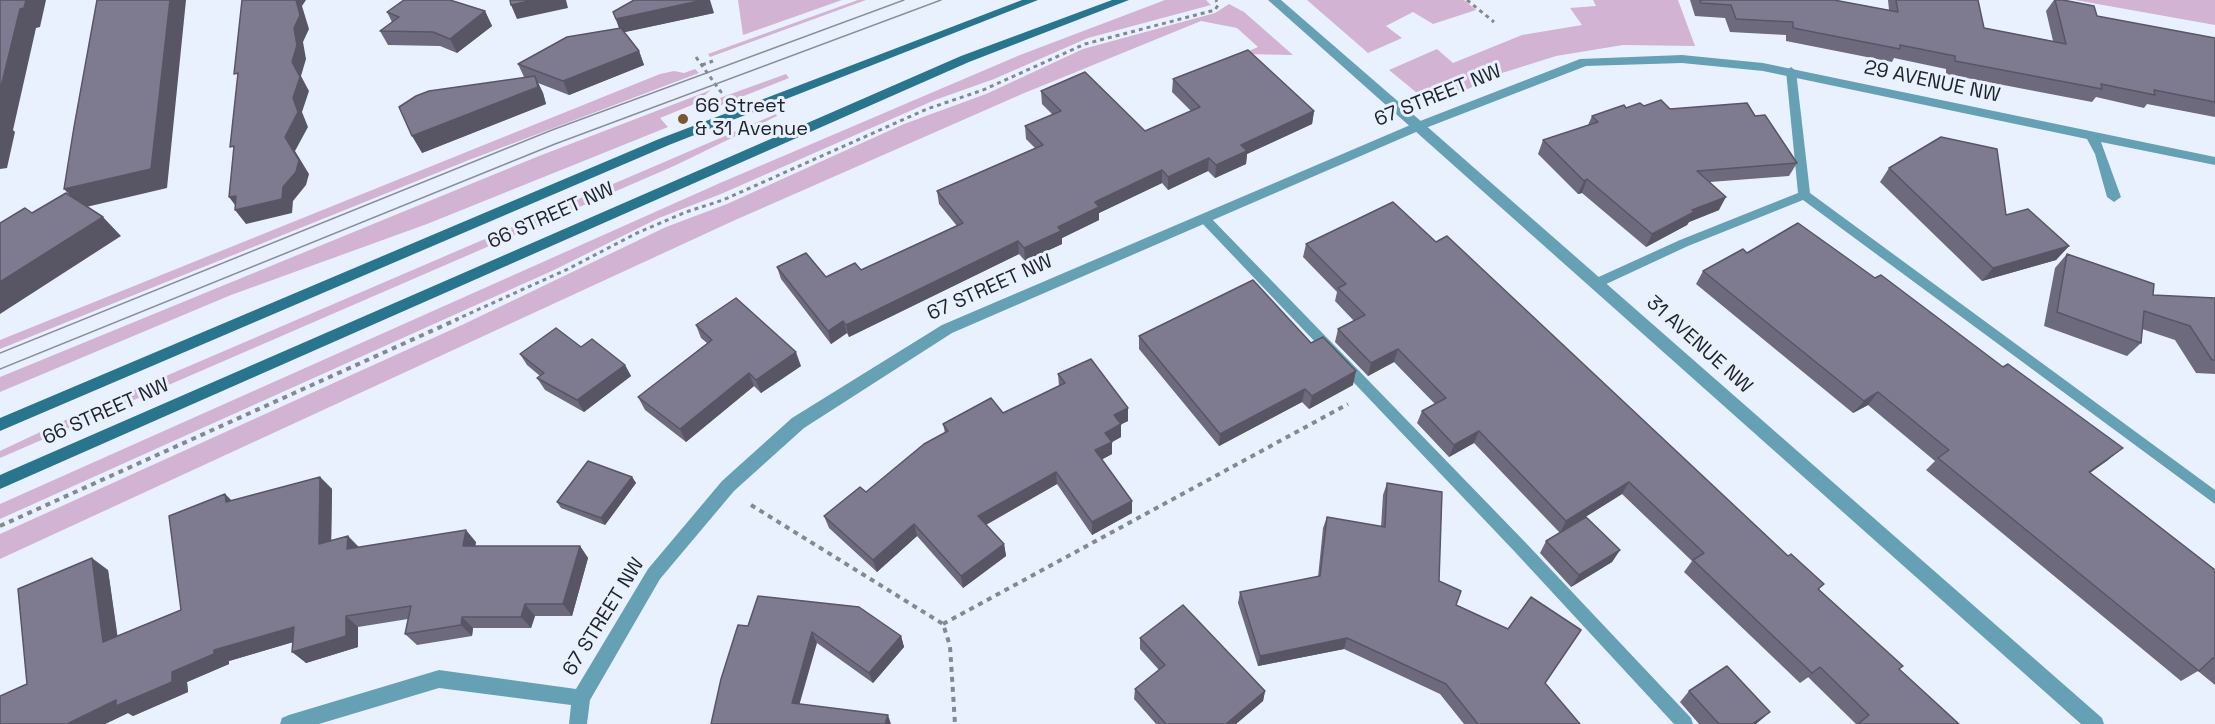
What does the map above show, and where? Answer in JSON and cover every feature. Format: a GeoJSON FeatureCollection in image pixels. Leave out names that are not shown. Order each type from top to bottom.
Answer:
{"type":"FeatureCollection","features":[{"type":"Feature","properties":{"kind":"main road","name":"66 STREET NW"},"geometry":{"type":"LineString","coordinates":[[0,425],[664,142],[1032,0]]}},
{"type":"Feature","properties":{"kind":"main road","name":"66 STREET NW"},"geometry":{"type":"LineString","coordinates":[[0,482],[965,59],[1123,0]]}},
{"type":"Feature","properties":{"kind":"street","name":"31 AVENUE NW"},"geometry":{"type":"LineString","coordinates":[[1274,0],[2095,724]]}},
{"type":"Feature","properties":{"kind":"street","name":"67 STREET NW"},"geometry":{"type":"LineString","coordinates":[[289,724],[439,679],[581,698],[654,574],[728,486],[798,423],[947,329],[1419,126],[1584,62],[1682,59],[1763,67]]}},
{"type":"Feature","properties":{"kind":"street","name":"29 AVENUE NW"},"geometry":{"type":"LineString","coordinates":[[1763,67],[2215,161]]}},
{"type":"Feature","properties":{"kind":"street"},"geometry":{"type":"LineString","coordinates":[[2092,136],[2101,154],[2115,197]]}},
{"type":"Feature","properties":{"kind":"street"},"geometry":{"type":"LineString","coordinates":[[578,724],[581,698]]}},
{"type":"Feature","properties":{"kind":"lane"},"geometry":{"type":"LineString","coordinates":[[1791,71],[1803,195],[2214,497]]}},
{"type":"Feature","properties":{"kind":"lane"},"geometry":{"type":"LineString","coordinates":[[1597,283],[1684,243],[1803,195]]}},
{"type":"Feature","properties":{"kind":"lane"},"geometry":{"type":"LineString","coordinates":[[1204,218],[1685,724]]}},
{"type":"Feature","properties":{"kind":"path"},"geometry":{"type":"LineString","coordinates":[[0,526],[568,269],[637,233],[686,212],[723,200],[907,118],[983,90],[1085,44],[1215,10],[1218,5],[1216,0]]}},
{"type":"Feature","properties":{"kind":"path"},"geometry":{"type":"LineString","coordinates":[[1467,0],[1494,22]]}},
{"type":"Feature","properties":{"kind":"path"},"geometry":{"type":"LineString","coordinates":[[696,57],[721,92],[713,97]]}},
{"type":"Feature","properties":{"kind":"path"},"geometry":{"type":"LineString","coordinates":[[702,65],[713,61]]}},
{"type":"Feature","properties":{"kind":"path"},"geometry":{"type":"LineString","coordinates":[[943,624],[1212,476],[1371,392]]}},
{"type":"Feature","properties":{"kind":"path"},"geometry":{"type":"LineString","coordinates":[[751,505],[943,624],[950,646],[955,724]]}},
{"type":"Feature","properties":{"kind":"shaded area"},"geometry":{"type":"Polygon","coordinates":[[[738,0],[842,0],[743,35],[738,0]]]}},
{"type":"Feature","properties":{"kind":"shaded area"},"geometry":{"type":"Polygon","coordinates":[[[858,0],[866,0],[710,57],[708,54],[858,0]]]}},
{"type":"Feature","properties":{"kind":"shaded area"},"geometry":{"type":"Polygon","coordinates":[[[1165,0],[1206,0],[1211,5],[1088,38],[994,79],[935,100],[721,194],[659,218],[554,270],[0,519],[0,504],[720,183],[1020,55],[1165,0]]]}},
{"type":"Feature","properties":{"kind":"shaded area"},"geometry":{"type":"Polygon","coordinates":[[[1307,0],[1464,0],[1476,10],[1433,24],[1413,12],[1386,26],[1402,38],[1368,53],[1307,0]]]}},
{"type":"Feature","properties":{"kind":"shaded area"},"geometry":{"type":"Polygon","coordinates":[[[1593,0],[1678,0],[1695,46],[1623,45],[1556,56],[1499,74],[1441,102],[1417,93],[1389,70],[1437,49],[1453,63],[1522,35],[1582,25],[1570,8],[1596,6],[1593,0]]]}},
{"type":"Feature","properties":{"kind":"shaded area"},"geometry":{"type":"Polygon","coordinates":[[[2075,0],[2215,0],[2215,25],[2075,0]]]}},
{"type":"Feature","properties":{"kind":"shaded area"},"geometry":{"type":"Polygon","coordinates":[[[1229,4],[1244,12],[1293,55],[1242,54],[1258,47],[1237,28],[1201,21],[1022,94],[733,221],[0,559],[0,534],[464,324],[666,227],[727,204],[904,124],[986,94],[1083,49],[1215,13],[1229,4]]]}},
{"type":"Feature","properties":{"kind":"shaded area"},"geometry":{"type":"Polygon","coordinates":[[[695,69],[699,73],[469,160],[0,349],[0,340],[660,74],[674,71],[684,73],[695,69]]]}},
{"type":"Feature","properties":{"kind":"shaded area"},"geometry":{"type":"Polygon","coordinates":[[[786,74],[789,78],[706,111],[704,107],[718,102],[717,99],[786,74]]]}},
{"type":"Feature","properties":{"kind":"shaded area"},"geometry":{"type":"Polygon","coordinates":[[[711,90],[692,105],[660,118],[668,127],[427,224],[231,295],[0,392],[0,377],[539,156],[711,90]]]}},
{"type":"Feature","properties":{"kind":"shaded area"},"geometry":{"type":"Polygon","coordinates":[[[776,114],[777,116],[674,166],[0,458],[0,451],[89,409],[776,114]]]}},
{"type":"Feature","properties":{"kind":"building"},"geometry":{"type":"Polygon","coordinates":[[[0,0],[26,0],[24,8],[20,9],[0,91],[0,0]]]}},
{"type":"Feature","properties":{"kind":"building"},"geometry":{"type":"Polygon","coordinates":[[[97,0],[170,0],[151,169],[64,189],[74,127],[97,0]]]}},
{"type":"Feature","properties":{"kind":"building"},"geometry":{"type":"Polygon","coordinates":[[[242,0],[296,0],[300,15],[294,28],[297,45],[292,62],[300,77],[293,98],[298,112],[285,137],[299,160],[296,172],[283,187],[282,199],[235,210],[236,196],[229,197],[234,146],[230,147],[238,73],[234,74],[242,0]]]}},
{"type":"Feature","properties":{"kind":"building"},"geometry":{"type":"Polygon","coordinates":[[[404,0],[450,0],[485,11],[450,39],[433,32],[380,31],[399,17],[387,12],[404,0]]]}},
{"type":"Feature","properties":{"kind":"building"},"geometry":{"type":"Polygon","coordinates":[[[510,0],[533,0],[511,5],[510,0]]]}},
{"type":"Feature","properties":{"kind":"building"},"geometry":{"type":"Polygon","coordinates":[[[634,0],[703,0],[616,19],[613,12],[634,0]]]}},
{"type":"Feature","properties":{"kind":"building"},"geometry":{"type":"Polygon","coordinates":[[[1700,0],[1834,0],[1898,12],[1896,0],[1978,0],[1984,28],[2066,44],[2055,0],[2094,6],[2097,16],[2215,38],[2215,102],[2154,90],[2155,95],[2101,84],[2102,89],[1955,61],[1955,56],[1900,45],[1900,49],[1793,28],[1793,22],[1736,19],[1731,5],[1701,3],[1700,0]]]}},
{"type":"Feature","properties":{"kind":"building"},"geometry":{"type":"Polygon","coordinates":[[[621,28],[639,51],[563,81],[518,64],[567,37],[621,28]]]}},
{"type":"Feature","properties":{"kind":"building"},"geometry":{"type":"Polygon","coordinates":[[[1248,50],[1314,111],[1241,145],[1247,151],[1216,165],[1209,158],[1168,177],[1162,170],[1095,202],[1099,207],[1058,227],[1061,231],[1024,248],[1018,241],[846,325],[843,321],[828,331],[777,267],[806,253],[826,277],[855,263],[861,270],[963,223],[937,191],[1043,145],[1025,126],[1061,111],[1041,91],[1085,72],[1145,131],[1200,107],[1173,79],[1248,50]]]}},
{"type":"Feature","properties":{"kind":"building"},"geometry":{"type":"Polygon","coordinates":[[[535,76],[538,87],[412,136],[399,107],[429,91],[535,76]]]}},
{"type":"Feature","properties":{"kind":"building"},"geometry":{"type":"Polygon","coordinates":[[[1661,100],[1670,109],[1747,103],[1755,116],[1765,115],[1797,163],[1697,171],[1726,197],[1692,210],[1694,212],[1652,234],[1587,179],[1584,181],[1543,140],[1598,122],[1592,116],[1624,105],[1626,108],[1640,103],[1644,106],[1661,100]]]}},
{"type":"Feature","properties":{"kind":"building"},"geometry":{"type":"Polygon","coordinates":[[[1941,137],[1997,149],[2006,215],[2028,209],[2069,246],[1993,268],[1889,168],[1941,137]]]}},
{"type":"Feature","properties":{"kind":"building"},"geometry":{"type":"Polygon","coordinates":[[[66,193],[103,217],[0,282],[0,223],[25,208],[32,213],[66,193]]]}},
{"type":"Feature","properties":{"kind":"building"},"geometry":{"type":"Polygon","coordinates":[[[1393,202],[1436,242],[1447,236],[1788,556],[1791,554],[1824,584],[1818,589],[1903,666],[1899,669],[1959,724],[1858,724],[1869,715],[1820,667],[1812,673],[1693,560],[1704,553],[1629,482],[1566,521],[1479,431],[1454,445],[1422,411],[1446,398],[1398,349],[1371,363],[1338,329],[1365,315],[1338,288],[1346,284],[1306,244],[1393,202]]]}},
{"type":"Feature","properties":{"kind":"building"},"geometry":{"type":"Polygon","coordinates":[[[1798,223],[1875,278],[1881,275],[2003,367],[2008,364],[2123,448],[2089,472],[2215,570],[2215,659],[2213,658],[2199,671],[1938,458],[1949,450],[1878,392],[1864,401],[1703,271],[1743,249],[1747,253],[1798,223]]]}},
{"type":"Feature","properties":{"kind":"building"},"geometry":{"type":"Polygon","coordinates":[[[2067,254],[2154,284],[2153,295],[2215,298],[2215,360],[2212,360],[2190,326],[2144,311],[2141,343],[2057,312],[2067,254]]]}},
{"type":"Feature","properties":{"kind":"building"},"geometry":{"type":"Polygon","coordinates":[[[1253,280],[1311,343],[1323,337],[1356,371],[1312,396],[1305,389],[1220,434],[1139,336],[1253,280]]]}},
{"type":"Feature","properties":{"kind":"building"},"geometry":{"type":"Polygon","coordinates":[[[736,298],[796,352],[756,380],[749,373],[680,429],[638,397],[712,340],[696,325],[736,298]]]}},
{"type":"Feature","properties":{"kind":"building"},"geometry":{"type":"Polygon","coordinates":[[[556,328],[581,347],[592,339],[625,365],[577,400],[537,378],[544,373],[520,354],[556,328]]]}},
{"type":"Feature","properties":{"kind":"building"},"geometry":{"type":"Polygon","coordinates":[[[1091,359],[1128,408],[1114,415],[1121,424],[1105,433],[1112,442],[1095,450],[1132,501],[1092,522],[1056,472],[978,516],[1004,544],[961,576],[914,524],[873,560],[824,516],[860,487],[866,492],[924,444],[948,431],[943,424],[991,398],[1003,413],[1065,383],[1058,374],[1091,359]]]}},
{"type":"Feature","properties":{"kind":"building"},"geometry":{"type":"Polygon","coordinates":[[[588,461],[632,477],[601,518],[557,502],[588,461]]]}},
{"type":"Feature","properties":{"kind":"building"},"geometry":{"type":"Polygon","coordinates":[[[320,477],[319,544],[348,536],[347,549],[466,530],[463,546],[580,546],[563,604],[525,604],[521,617],[462,617],[461,625],[405,634],[411,606],[346,616],[346,636],[292,652],[294,627],[214,650],[214,654],[172,672],[172,682],[116,706],[116,700],[67,724],[0,724],[0,696],[27,684],[18,589],[92,558],[103,642],[181,610],[169,516],[225,494],[226,502],[320,477]]]}},
{"type":"Feature","properties":{"kind":"building"},"geometry":{"type":"Polygon","coordinates":[[[1387,483],[1442,492],[1439,581],[1461,591],[1456,605],[1508,629],[1531,597],[1581,630],[1545,683],[1580,724],[1478,724],[1446,684],[1347,638],[1260,656],[1240,592],[1320,576],[1327,517],[1385,527],[1387,483]]]}},
{"type":"Feature","properties":{"kind":"building"},"geometry":{"type":"Polygon","coordinates":[[[1586,517],[1620,550],[1579,575],[1546,541],[1586,517]]]}},
{"type":"Feature","properties":{"kind":"building"},"geometry":{"type":"Polygon","coordinates":[[[758,596],[859,607],[901,636],[869,673],[812,632],[792,703],[888,715],[885,724],[711,724],[721,679],[738,625],[748,626],[758,596]]]}},
{"type":"Feature","properties":{"kind":"building"},"geometry":{"type":"Polygon","coordinates":[[[1183,605],[1265,691],[1226,724],[1166,724],[1135,689],[1165,665],[1140,638],[1183,605]]]}},
{"type":"Feature","properties":{"kind":"building"},"geometry":{"type":"Polygon","coordinates":[[[1727,666],[1770,712],[1752,724],[1719,724],[1689,691],[1727,666]]]}},
{"type":"Feature","properties":{"kind":"tram line"},"geometry":{"type":"LineString","coordinates":[[0,353],[552,130],[904,0]]}},
{"type":"Feature","properties":{"kind":"tram line"},"geometry":{"type":"LineString","coordinates":[[0,369],[555,144],[941,0]]}},
{"type":"Feature","properties":{"kind":"place","name":"66 Street & 31 Avenue"},"geometry":{"type":"Point","coordinates":[683,119]}}]}
